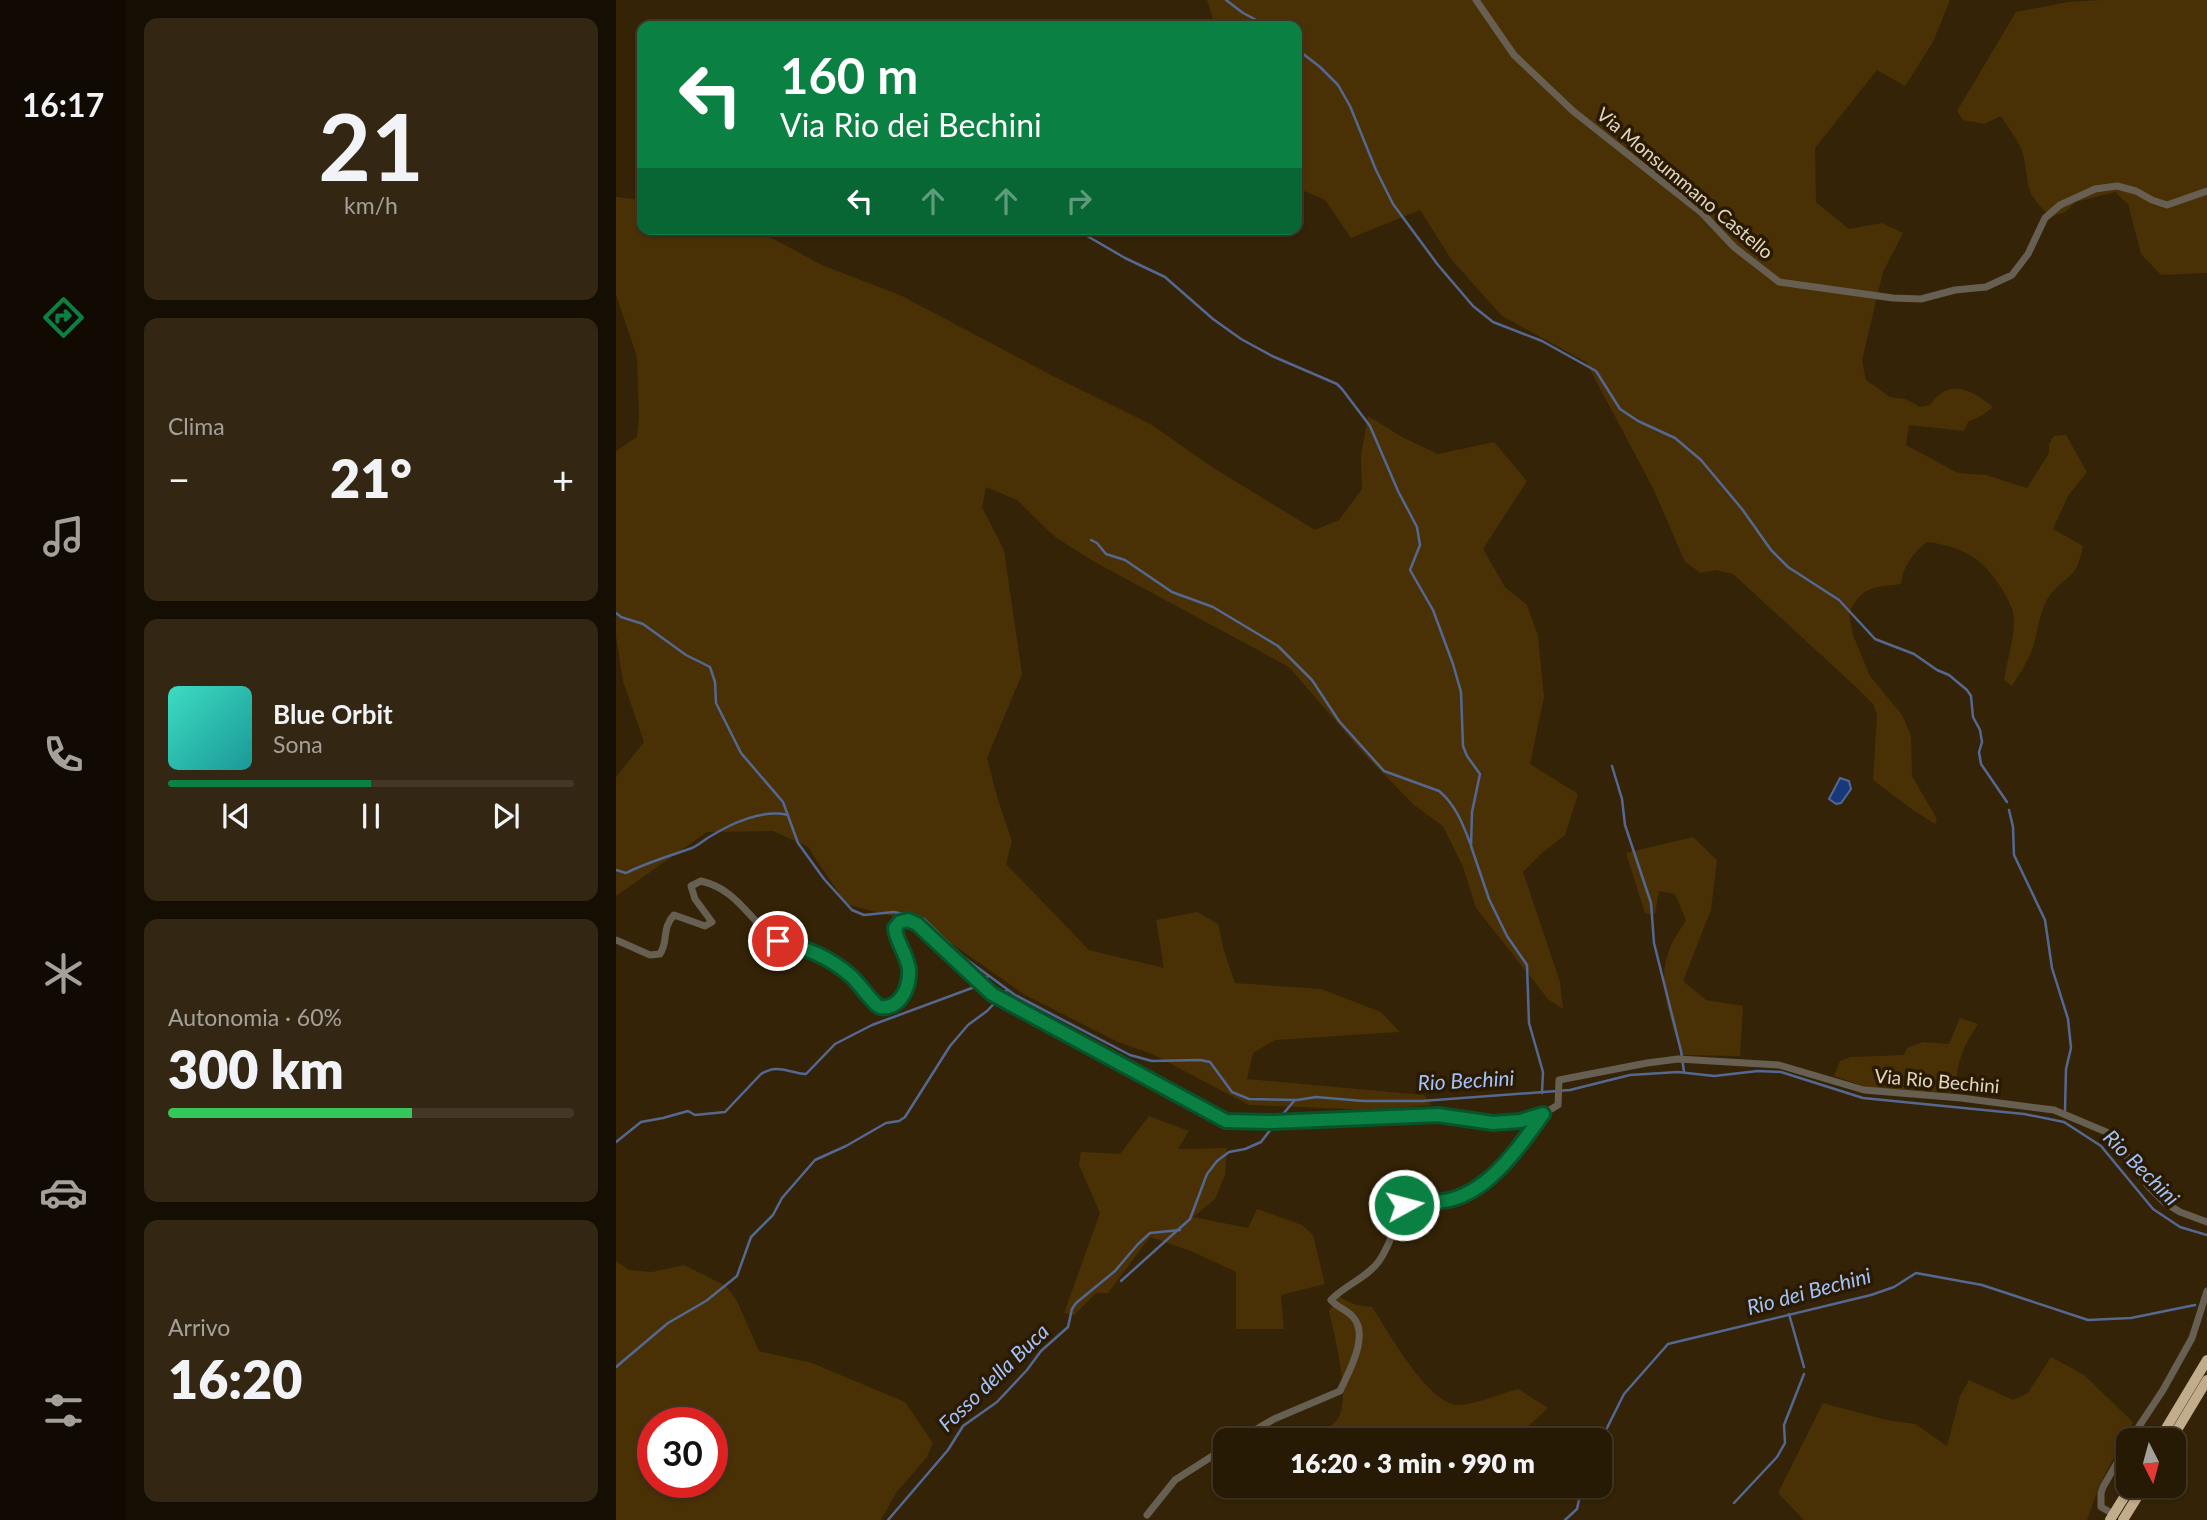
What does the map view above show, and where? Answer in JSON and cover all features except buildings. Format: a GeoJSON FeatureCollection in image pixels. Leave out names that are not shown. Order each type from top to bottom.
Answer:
{"type":"FeatureCollection","features":[{"type":"Feature","properties":{"kind":"highway"},"geometry":{"type":"LineString","coordinates":[[2166,1428],[2207,1360]]}},
{"type":"Feature","properties":{"kind":"highway"},"geometry":{"type":"LineString","coordinates":[[2178,1428],[2207,1380]]}},
{"type":"Feature","properties":{"kind":"highway"},"geometry":{"type":"LineString","coordinates":[[2108,1516],[2122,1498]]}},
{"type":"Feature","properties":{"kind":"highway"},"geometry":{"type":"LineString","coordinates":[[2123,1520],[2137,1498]]}},
{"type":"Feature","properties":{"kind":"street","name":"Via Monsummano Castello"},"geometry":{"type":"LineString","coordinates":[[1476,0],[1514,55],[1573,111],[1702,213],[1734,247],[1779,282],[1893,298],[1921,299],[1955,290],[1986,287],[2012,275],[2028,254],[2045,218],[2060,205],[2095,189],[2117,186],[2167,205],[2207,191]]}},
{"type":"Feature","properties":{"kind":"street"},"geometry":{"type":"LineString","coordinates":[[616,940],[650,955],[660,954],[664,948],[666,923],[674,915],[705,926],[712,922],[695,899],[691,886],[701,881],[716,885],[733,895],[778,941],[826,956],[867,991],[873,1004],[880,1007],[892,1005],[904,996],[908,978],[909,967],[895,928],[900,922],[908,920],[917,924],[992,994],[1226,1121],[1272,1122],[1438,1115],[1493,1123],[1520,1121],[1543,1114]]}},
{"type":"Feature","properties":{"kind":"street","name":"Via Rio Bechini"},"geometry":{"type":"LineString","coordinates":[[1543,1114],[1558,1105],[1559,1080],[1576,1076],[1678,1059],[1779,1065],[1864,1090],[1961,1098],[2054,1110],[2110,1134],[2148,1186],[2164,1202],[2180,1212],[2207,1222]]}},
{"type":"Feature","properties":{"kind":"street"},"geometry":{"type":"LineString","coordinates":[[1259,1428],[1340,1391],[1357,1353],[1359,1330],[1355,1319],[1331,1300],[1378,1262],[1404,1205],[1410,1200],[1443,1200],[1472,1191],[1486,1183],[1543,1114]]}},
{"type":"Feature","properties":{"kind":"street"},"geometry":{"type":"LineString","coordinates":[[2138,1428],[2192,1338],[2207,1291]]}},
{"type":"Feature","properties":{"kind":"street"},"geometry":{"type":"LineString","coordinates":[[1147,1514],[1175,1480],[1213,1456]]}},
{"type":"Feature","properties":{"kind":"street"},"geometry":{"type":"LineString","coordinates":[[2108,1516],[2101,1507],[2101,1493],[2116,1466]]}},
{"type":"Feature","properties":{"kind":"shaded area"},"geometry":{"type":"Polygon","coordinates":[[[1207,0],[1950,0],[1933,42],[1905,86],[1877,70],[1815,148],[1816,202],[1849,229],[1882,223],[1903,233],[1883,272],[1862,360],[1866,380],[1890,397],[1905,399],[1921,407],[1930,405],[1944,391],[1960,389],[1976,395],[1993,407],[1968,422],[1964,431],[1909,425],[1906,445],[1958,473],[1986,475],[2027,488],[2049,453],[2049,444],[2054,436],[2066,435],[2087,472],[2068,496],[2053,529],[2083,546],[2078,565],[2047,600],[2031,652],[2012,686],[2004,680],[2013,635],[2012,610],[1990,572],[1973,557],[1953,547],[1927,542],[1910,560],[1901,584],[1864,593],[1849,613],[1853,635],[1870,676],[1902,715],[1911,736],[1912,776],[1937,819],[1935,824],[1873,780],[1877,715],[1873,704],[1733,574],[1716,570],[1701,573],[1685,562],[1653,488],[1586,362],[1502,316],[1451,259],[1420,210],[1351,238],[1325,200],[1302,190],[1302,21],[1213,21],[1207,0]]]}},
{"type":"Feature","properties":{"kind":"shaded area"},"geometry":{"type":"Polygon","coordinates":[[[2207,0],[2207,273],[2161,275],[2141,254],[2128,204],[2115,192],[2076,202],[2065,212],[2051,217],[2036,201],[2029,188],[2021,149],[2001,116],[1984,124],[1963,120],[1957,111],[2016,12],[2068,2],[2207,0]]]}},
{"type":"Feature","properties":{"kind":"shaded area"},"geometry":{"type":"Polygon","coordinates":[[[616,197],[637,199],[637,235],[766,235],[822,265],[902,296],[1152,425],[1212,467],[1315,530],[1339,520],[1362,489],[1361,456],[1368,416],[1402,437],[1438,454],[1494,442],[1527,481],[1483,549],[1505,587],[1527,605],[1538,636],[1544,697],[1530,764],[1578,794],[1565,835],[1523,872],[1560,982],[1563,1009],[1548,999],[1476,908],[1463,867],[1443,826],[1414,805],[1365,755],[1289,667],[1093,561],[1055,537],[1017,500],[986,487],[982,507],[1004,550],[1022,674],[987,758],[1012,841],[1006,864],[1089,950],[1164,968],[1156,920],[1197,912],[1218,924],[1235,983],[1321,989],[1381,1012],[1400,1032],[1275,1040],[1253,1053],[1247,1079],[1424,1095],[1431,1105],[1371,1110],[1249,1105],[1152,1054],[1118,1042],[1025,995],[952,944],[899,918],[846,904],[808,847],[773,831],[707,832],[616,896],[616,777],[644,742],[623,681],[616,636],[616,451],[637,437],[639,416],[637,357],[616,295],[616,197]]]}},
{"type":"Feature","properties":{"kind":"shaded area"},"geometry":{"type":"Polygon","coordinates":[[[1693,837],[1717,860],[1711,910],[1683,981],[1706,1000],[1743,1006],[1740,1056],[1681,1055],[1666,1002],[1664,975],[1670,948],[1686,920],[1675,894],[1659,891],[1655,914],[1645,913],[1626,853],[1693,837]]]}},
{"type":"Feature","properties":{"kind":"shaded area"},"geometry":{"type":"Polygon","coordinates":[[[1960,1018],[1978,1024],[1961,1057],[1956,1093],[1869,1088],[1834,1076],[1840,1061],[1851,1057],[1904,1055],[1907,1048],[1923,1042],[1949,1044],[1960,1018]]]}},
{"type":"Feature","properties":{"kind":"shaded area"},"geometry":{"type":"Polygon","coordinates":[[[1149,1116],[1189,1131],[1178,1149],[1227,1148],[1225,1175],[1215,1199],[1193,1217],[1248,1228],[1257,1209],[1302,1225],[1313,1235],[1325,1284],[1281,1295],[1284,1329],[1236,1329],[1236,1272],[1191,1251],[1150,1237],[1108,1293],[1096,1293],[1074,1315],[1064,1313],[1100,1213],[1079,1165],[1081,1152],[1120,1154],[1149,1116]]]}},
{"type":"Feature","properties":{"kind":"shaded area"},"geometry":{"type":"Polygon","coordinates":[[[616,1261],[629,1270],[652,1272],[684,1265],[726,1286],[737,1301],[759,1351],[812,1363],[905,1402],[933,1443],[927,1457],[896,1493],[881,1520],[616,1520],[616,1261]]]}},
{"type":"Feature","properties":{"kind":"shaded area"},"geometry":{"type":"Polygon","coordinates":[[[1339,1297],[1356,1305],[1372,1307],[1399,1350],[1423,1381],[1448,1402],[1467,1404],[1518,1389],[1548,1408],[1526,1428],[1328,1428],[1337,1420],[1343,1398],[1329,1311],[1339,1297]]]}},
{"type":"Feature","properties":{"kind":"shaded area"},"geometry":{"type":"Polygon","coordinates":[[[2051,1357],[2084,1375],[2133,1422],[2130,1428],[2116,1428],[2116,1454],[2099,1486],[2087,1520],[1804,1520],[1778,1493],[1823,1403],[1886,1420],[1915,1424],[1947,1446],[1960,1396],[1969,1380],[2013,1400],[2028,1393],[2051,1357]]]}},
{"type":"Feature","properties":{"kind":"water"},"geometry":{"type":"Polygon","coordinates":[[[1840,778],[1849,781],[1851,789],[1841,803],[1836,804],[1829,799],[1840,778]]]}},
{"type":"Feature","properties":{"kind":"waterway"},"geometry":{"type":"LineString","coordinates":[[1226,0],[1258,21]]}},
{"type":"Feature","properties":{"kind":"waterway"},"geometry":{"type":"LineString","coordinates":[[1302,53],[1338,85],[1393,204],[1438,265],[1473,306],[1493,322],[1542,341],[1596,371],[1620,409],[1638,421],[1675,438],[1701,460],[1742,509],[1771,550],[1788,567],[1839,600],[1875,639],[1914,654],[1949,675],[1967,690],[1971,696],[1973,717],[1980,730],[1981,764],[2007,802]]}},
{"type":"Feature","properties":{"kind":"waterway"},"geometry":{"type":"LineString","coordinates":[[1085,235],[1165,277],[1213,319],[1241,339],[1272,356],[1337,384],[1370,426],[1417,527],[1420,545],[1410,570],[1433,610],[1461,692],[1463,746],[1480,774],[1472,812],[1471,846],[1489,899],[1507,936],[1527,965],[1529,1023],[1543,1072],[1542,1093]]}},
{"type":"Feature","properties":{"kind":"waterway"},"geometry":{"type":"LineString","coordinates":[[1091,540],[1106,554],[1125,560],[1172,592],[1213,607],[1278,646],[1312,680],[1339,721],[1384,771],[1439,791],[1445,796],[1458,815],[1470,843]]}},
{"type":"Feature","properties":{"kind":"waterway","name":"Rio Bechini"},"geometry":{"type":"LineString","coordinates":[[616,613],[643,624],[686,655],[710,667],[715,682],[716,703],[741,753],[783,802],[798,843],[824,879],[852,910],[864,915],[894,912],[924,919],[962,956],[1015,995],[1130,1055],[1152,1061],[1210,1062],[1232,1092],[1249,1099],[1297,1100],[1316,1097],[1363,1101],[1422,1101],[1570,1090],[1630,1075],[1678,1072],[1714,1076],[1758,1071],[1781,1072],[1863,1098],[2024,1114],[2064,1122],[2101,1146],[2153,1209],[2180,1227],[2207,1235]]}},
{"type":"Feature","properties":{"kind":"waterway"},"geometry":{"type":"LineString","coordinates":[[1612,766],[1622,799],[1625,825],[1651,903],[1654,943],[1684,1072]]}},
{"type":"Feature","properties":{"kind":"waterway"},"geometry":{"type":"LineString","coordinates":[[2009,810],[2014,855],[2045,920],[2052,968],[2068,1019],[2071,1048],[2066,1069],[2065,1110]]}},
{"type":"Feature","properties":{"kind":"waterway"},"geometry":{"type":"LineString","coordinates":[[616,870],[626,873],[692,848],[719,831],[748,818],[768,814],[788,815]]}},
{"type":"Feature","properties":{"kind":"waterway"},"geometry":{"type":"LineString","coordinates":[[616,1142],[641,1122],[688,1111],[695,1115],[725,1112],[761,1074],[773,1069],[806,1074],[835,1044],[872,1025],[972,988],[988,976]]}},
{"type":"Feature","properties":{"kind":"waterway"},"geometry":{"type":"LineString","coordinates":[[616,1367],[668,1323],[706,1301],[737,1276],[751,1237],[773,1215],[782,1198],[815,1160],[886,1123],[905,1117],[950,1046],[968,1025],[987,1011],[1007,990]]}},
{"type":"Feature","properties":{"kind":"waterway","name":"Fosso della Buca"},"geometry":{"type":"LineString","coordinates":[[1278,1120],[1294,1101]]}},
{"type":"Feature","properties":{"kind":"waterway","name":"Fosso della Buca"},"geometry":{"type":"LineString","coordinates":[[1121,1281],[1190,1219],[1207,1174],[1217,1161],[1229,1152],[1261,1142],[1274,1125]]}},
{"type":"Feature","properties":{"kind":"waterway","name":"Fosso della Buca"},"geometry":{"type":"LineString","coordinates":[[888,1520],[948,1450],[963,1426],[997,1402],[1041,1351],[1068,1327],[1076,1303],[1115,1271],[1150,1233],[1180,1230]]}},
{"type":"Feature","properties":{"kind":"waterway","name":"Rio dei Bechini"},"geometry":{"type":"LineString","coordinates":[[1607,1428],[1624,1394],[1668,1344],[1871,1295],[1894,1287],[1916,1273],[1982,1285],[2088,1320],[2131,1318],[2195,1305]]}},
{"type":"Feature","properties":{"kind":"waterway"},"geometry":{"type":"LineString","coordinates":[[1789,1314],[1804,1367]]}},
{"type":"Feature","properties":{"kind":"waterway"},"geometry":{"type":"LineString","coordinates":[[1734,1503],[1777,1457],[1785,1443],[1784,1425],[1804,1374]]}},
{"type":"Feature","properties":{"kind":"waterway","name":"Rio dei Bechini"},"geometry":{"type":"LineString","coordinates":[[1565,1520],[1577,1509],[1579,1498]]}},
{"type":"Feature","properties":{"kind":"route"},"geometry":{"type":"LineString","coordinates":[[778,941],[826,956],[867,991],[873,1004],[880,1007],[892,1005],[904,996],[909,967],[895,928],[900,922],[908,920],[917,924],[944,947],[992,994],[1226,1121],[1272,1122],[1438,1115],[1493,1123],[1520,1121],[1543,1114],[1486,1183],[1472,1191],[1443,1200],[1410,1200],[1404,1205]]}}]}
